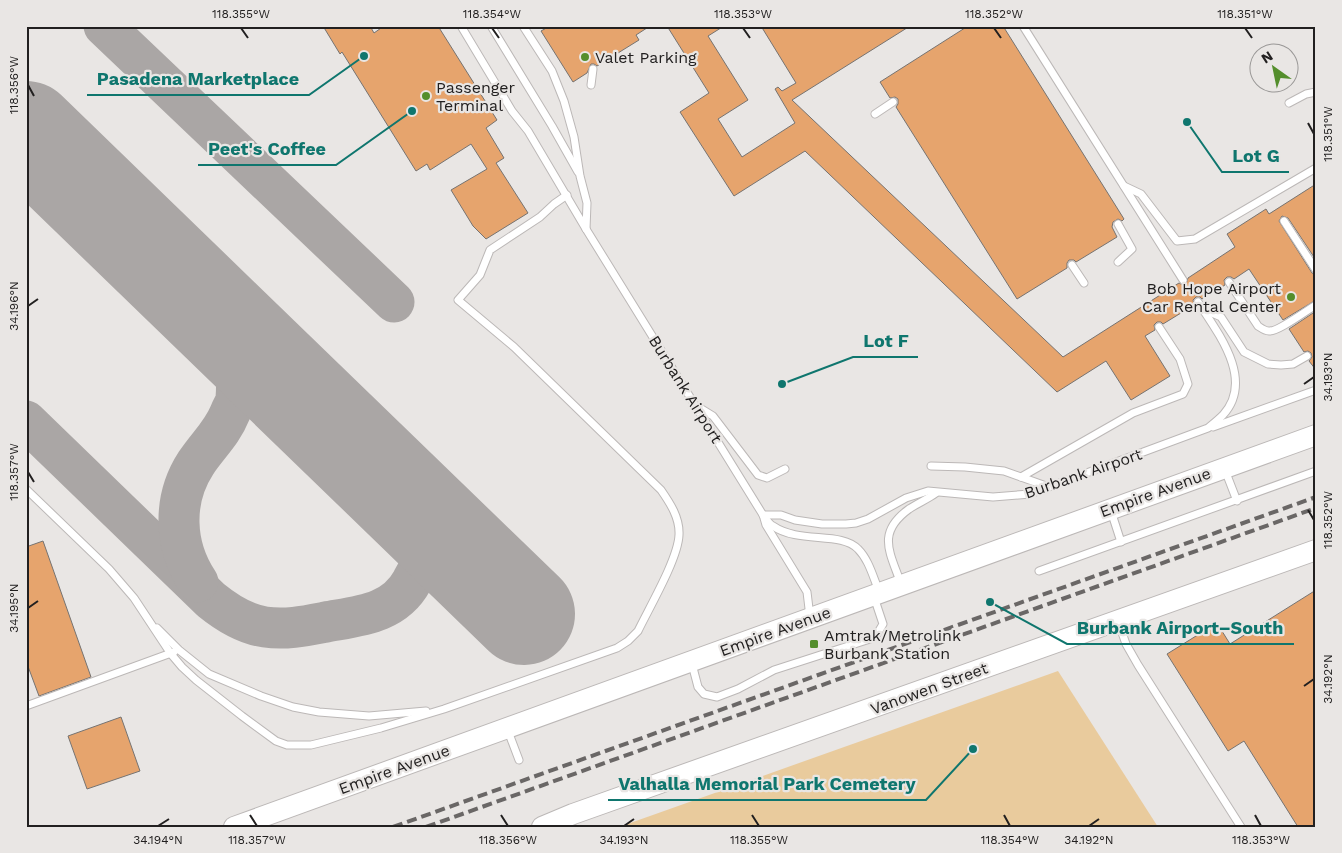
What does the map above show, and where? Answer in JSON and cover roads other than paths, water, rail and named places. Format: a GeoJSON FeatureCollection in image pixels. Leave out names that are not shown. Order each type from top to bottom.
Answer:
{"type":"FeatureCollection","features":[{"type":"Feature","properties":{"kind":"main road","name":"Empire Avenue"},"geometry":{"type":"LineString","coordinates":[[234,827],[1110,508],[1316,435]]}},
{"type":"Feature","properties":{"kind":"main road","name":"Vanowen Street"},"geometry":{"type":"LineString","coordinates":[[542,827],[582,811],[1316,550]]}},
{"type":"Feature","properties":{"kind":"lane","name":"Burbank Airport"},"geometry":{"type":"LineString","coordinates":[[461,26],[512,111],[528,131],[586,229],[698,406],[763,515],[781,515],[795,520],[822,524],[856,523],[868,519],[918,493],[928,491],[1008,497],[1030,494],[1208,428],[1224,414],[1234,396],[1236,378],[1231,358],[1198,302]]}},
{"type":"Feature","properties":{"kind":"lane"},"geometry":{"type":"LineString","coordinates":[[491,26],[580,176]]}},
{"type":"Feature","properties":{"kind":"lane"},"geometry":{"type":"LineString","coordinates":[[523,26],[557,81],[574,137],[580,176],[587,203],[586,229]]}},
{"type":"Feature","properties":{"kind":"lane"},"geometry":{"type":"LineString","coordinates":[[1023,26],[1183,280]]}},
{"type":"Feature","properties":{"kind":"lane"},"geometry":{"type":"LineString","coordinates":[[592,84],[593,69]]}},
{"type":"Feature","properties":{"kind":"lane"},"geometry":{"type":"LineString","coordinates":[[1289,103],[1306,94],[1316,92]]}},
{"type":"Feature","properties":{"kind":"lane"},"geometry":{"type":"LineString","coordinates":[[875,114],[893,102]]}},
{"type":"Feature","properties":{"kind":"lane"},"geometry":{"type":"LineString","coordinates":[[1124,186],[1141,194],[1177,241],[1195,239],[1316,168]]}},
{"type":"Feature","properties":{"kind":"lane"},"geometry":{"type":"LineString","coordinates":[[26,489],[109,569],[147,617],[171,654],[204,686],[276,741],[287,745],[311,745],[381,728],[444,709],[616,648],[628,641],[638,631],[676,553],[680,535],[677,518],[661,490],[514,347],[458,300],[480,275],[490,250],[540,217],[567,195]]}},
{"type":"Feature","properties":{"kind":"lane"},"geometry":{"type":"LineString","coordinates":[[1284,221],[1316,270]]}},
{"type":"Feature","properties":{"kind":"lane"},"geometry":{"type":"LineString","coordinates":[[1118,224],[1132,250],[1118,262]]}},
{"type":"Feature","properties":{"kind":"lane"},"geometry":{"type":"LineString","coordinates":[[1072,265],[1084,283]]}},
{"type":"Feature","properties":{"kind":"lane"},"geometry":{"type":"LineString","coordinates":[[1228,282],[1258,326],[1269,332],[1277,329],[1316,304]]}},
{"type":"Feature","properties":{"kind":"lane"},"geometry":{"type":"LineString","coordinates":[[1202,309],[1221,317],[1244,352],[1268,364],[1293,364],[1307,356]]}},
{"type":"Feature","properties":{"kind":"lane"},"geometry":{"type":"LineString","coordinates":[[1021,477],[1133,413],[1183,394],[1188,384],[1180,359],[1159,327]]}},
{"type":"Feature","properties":{"kind":"lane"},"geometry":{"type":"LineString","coordinates":[[1208,428],[1316,390]]}},
{"type":"Feature","properties":{"kind":"lane"},"geometry":{"type":"LineString","coordinates":[[698,406],[713,416],[758,475],[767,478],[785,469]]}},
{"type":"Feature","properties":{"kind":"lane"},"geometry":{"type":"LineString","coordinates":[[931,466],[1004,471],[1049,487]]}},
{"type":"Feature","properties":{"kind":"lane"},"geometry":{"type":"LineString","coordinates":[[1224,467],[1237,501]]}},
{"type":"Feature","properties":{"kind":"lane"},"geometry":{"type":"LineString","coordinates":[[1039,571],[1316,472]]}},
{"type":"Feature","properties":{"kind":"lane"},"geometry":{"type":"LineString","coordinates":[[901,585],[888,546],[888,535],[891,527],[911,507],[936,493]]}},
{"type":"Feature","properties":{"kind":"lane"},"geometry":{"type":"LineString","coordinates":[[1110,508],[1121,542]]}},
{"type":"Feature","properties":{"kind":"lane"},"geometry":{"type":"LineString","coordinates":[[692,661],[698,687],[704,694],[717,697],[738,689],[774,670],[870,639],[878,634],[883,624],[866,560],[860,550],[852,543],[843,540],[814,538],[785,532],[772,526],[763,515]]}},
{"type":"Feature","properties":{"kind":"lane"},"geometry":{"type":"LineString","coordinates":[[763,515],[766,526],[807,592],[810,617]]}},
{"type":"Feature","properties":{"kind":"lane"},"geometry":{"type":"LineString","coordinates":[[147,617],[179,650],[200,668],[217,678],[292,707],[319,712],[369,716],[444,709]]}},
{"type":"Feature","properties":{"kind":"lane"},"geometry":{"type":"LineString","coordinates":[[1118,620],[1126,644],[1138,665],[1241,827]]}},
{"type":"Feature","properties":{"kind":"lane"},"geometry":{"type":"LineString","coordinates":[[26,706],[179,650]]}},
{"type":"Feature","properties":{"kind":"lane"},"geometry":{"type":"LineString","coordinates":[[507,728],[519,760]]}},
{"type":"Feature","properties":{"kind":"railway"},"geometry":{"type":"LineString","coordinates":[[393,827],[1316,497]]}},
{"type":"Feature","properties":{"kind":"railway"},"geometry":{"type":"LineString","coordinates":[[426,827],[1316,508]]}},
{"type":"Feature","properties":{"kind":"place","name":"Pasadena Marketplace"},"geometry":{"type":"Point","coordinates":[364,56]}},
{"type":"Feature","properties":{"kind":"place","name":"Valet Parking"},"geometry":{"type":"Point","coordinates":[585,57]}},
{"type":"Feature","properties":{"kind":"place","name":"Passenger Terminal"},"geometry":{"type":"Point","coordinates":[426,96]}},
{"type":"Feature","properties":{"kind":"place","name":"Peet's Coffee"},"geometry":{"type":"Point","coordinates":[412,111]}},
{"type":"Feature","properties":{"kind":"place","name":"Lot G"},"geometry":{"type":"Point","coordinates":[1187,122]}},
{"type":"Feature","properties":{"kind":"place","name":"Bob Hope Airport Car Rental Center"},"geometry":{"type":"Point","coordinates":[1291,297]}},
{"type":"Feature","properties":{"kind":"place","name":"Lot F"},"geometry":{"type":"Point","coordinates":[782,384]}},
{"type":"Feature","properties":{"kind":"place","name":"Burbank Airport–South"},"geometry":{"type":"Point","coordinates":[990,602]}},
{"type":"Feature","properties":{"kind":"place","name":"Amtrak/Metrolink Burbank Station"},"geometry":{"type":"Point","coordinates":[814,644]}},
{"type":"Feature","properties":{"kind":"place","name":"Valhalla Memorial Park Cemetery"},"geometry":{"type":"Point","coordinates":[973,749]}}]}
